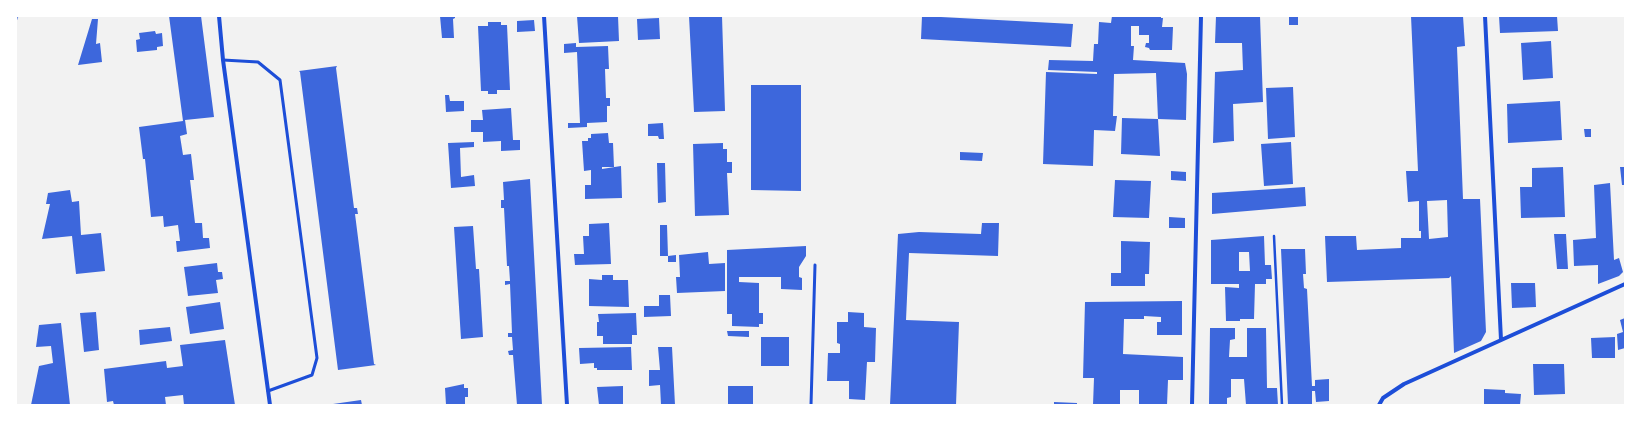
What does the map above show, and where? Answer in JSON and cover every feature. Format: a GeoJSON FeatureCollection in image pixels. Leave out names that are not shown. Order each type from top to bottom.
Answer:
{"type":"FeatureCollection","features":[{"type":"Feature","properties":{"kind":"street"},"geometry":{"type":"LineString","coordinates":[[219,16],[270,405]]}},
{"type":"Feature","properties":{"kind":"street"},"geometry":{"type":"LineString","coordinates":[[544,16],[567,405]]}},
{"type":"Feature","properties":{"kind":"street"},"geometry":{"type":"LineString","coordinates":[[1192,405],[1201,16]]}},
{"type":"Feature","properties":{"kind":"street"},"geometry":{"type":"LineString","coordinates":[[1485,16],[1502,340]]}},
{"type":"Feature","properties":{"kind":"street"},"geometry":{"type":"LineString","coordinates":[[1379,405],[1383,398],[1404,384],[1625,284]]}},
{"type":"Feature","properties":{"kind":"lane"},"geometry":{"type":"LineString","coordinates":[[224,60],[258,62],[280,80],[281,87],[317,358],[312,375],[268,391]]}},
{"type":"Feature","properties":{"kind":"lane"},"geometry":{"type":"LineString","coordinates":[[810,405],[815,265]]}},
{"type":"Feature","properties":{"kind":"path"},"geometry":{"type":"LineString","coordinates":[[1274,236],[1282,405]]}},
{"type":"Feature","properties":{"kind":"building"},"geometry":{"type":"Polygon","coordinates":[[[169,16],[201,16],[214,117],[185,120],[187,134],[180,136],[183,155],[191,154],[194,180],[190,180],[195,223],[202,223],[203,238],[209,238],[210,248],[177,252],[176,241],[180,241],[178,225],[164,227],[163,216],[151,217],[145,159],[143,159],[139,127],[183,121],[169,16]]]}},
{"type":"Feature","properties":{"kind":"building"},"geometry":{"type":"Polygon","coordinates":[[[440,16],[455,16],[453,19],[454,38],[442,38],[440,16]]]}},
{"type":"Feature","properties":{"kind":"building"},"geometry":{"type":"Polygon","coordinates":[[[577,16],[618,16],[619,41],[579,43],[577,16]]]}},
{"type":"Feature","properties":{"kind":"building"},"geometry":{"type":"Polygon","coordinates":[[[689,16],[722,16],[725,111],[694,112],[689,16]]]}},
{"type":"Feature","properties":{"kind":"building"},"geometry":{"type":"Polygon","coordinates":[[[922,16],[1073,24],[1071,47],[921,39],[922,16]]]}},
{"type":"Feature","properties":{"kind":"building"},"geometry":{"type":"Polygon","coordinates":[[[1112,16],[1161,16],[1161,18],[1163,18],[1162,27],[1173,27],[1172,50],[1150,50],[1149,48],[1145,47],[1146,43],[1149,43],[1149,35],[1139,35],[1139,26],[1131,26],[1131,46],[1134,46],[1133,60],[1185,63],[1187,74],[1186,120],[1158,119],[1156,73],[1114,74],[1113,116],[1117,116],[1115,131],[1094,130],[1093,166],[1043,164],[1046,72],[1097,74],[1097,72],[1048,70],[1049,60],[1093,61],[1094,44],[1098,44],[1099,22],[1111,23],[1112,16]]]}},
{"type":"Feature","properties":{"kind":"building"},"geometry":{"type":"Polygon","coordinates":[[[1216,16],[1260,16],[1263,102],[1233,104],[1234,141],[1213,143],[1215,72],[1243,70],[1242,43],[1215,43],[1216,16]]]}},
{"type":"Feature","properties":{"kind":"building"},"geometry":{"type":"Polygon","coordinates":[[[1289,16],[1298,16],[1298,25],[1289,25],[1289,16]]]}},
{"type":"Feature","properties":{"kind":"building"},"geometry":{"type":"Polygon","coordinates":[[[1411,16],[1463,16],[1465,46],[1457,47],[1463,199],[1480,199],[1486,332],[1481,341],[1454,353],[1451,276],[1449,278],[1327,282],[1325,236],[1356,236],[1357,250],[1401,248],[1401,238],[1421,238],[1421,231],[1419,231],[1419,201],[1408,202],[1406,171],[1418,171],[1411,16]],[[1447,200],[1427,201],[1429,239],[1448,237],[1447,200]]]}},
{"type":"Feature","properties":{"kind":"building"},"geometry":{"type":"Polygon","coordinates":[[[1499,16],[1557,16],[1558,31],[1500,33],[1499,16]]]}},
{"type":"Feature","properties":{"kind":"building"},"geometry":{"type":"Polygon","coordinates":[[[659,18],[660,39],[638,40],[637,19],[659,18]]]}},
{"type":"Feature","properties":{"kind":"building"},"geometry":{"type":"Polygon","coordinates":[[[92,19],[98,19],[96,44],[100,43],[102,62],[78,65],[92,19]]]}},
{"type":"Feature","properties":{"kind":"building"},"geometry":{"type":"Polygon","coordinates":[[[534,20],[535,31],[517,32],[517,21],[534,20]]]}},
{"type":"Feature","properties":{"kind":"building"},"geometry":{"type":"Polygon","coordinates":[[[488,22],[501,22],[501,25],[507,25],[510,90],[497,90],[497,94],[488,94],[488,91],[481,91],[478,26],[488,26],[488,22]]]}},
{"type":"Feature","properties":{"kind":"building"},"geometry":{"type":"Polygon","coordinates":[[[155,31],[156,34],[162,33],[163,46],[157,47],[157,50],[137,52],[136,40],[140,39],[139,33],[155,31]]]}},
{"type":"Feature","properties":{"kind":"building"},"geometry":{"type":"Polygon","coordinates":[[[1551,41],[1553,78],[1523,80],[1521,43],[1551,41]]]}},
{"type":"Feature","properties":{"kind":"building"},"geometry":{"type":"Polygon","coordinates":[[[576,43],[576,47],[608,46],[609,69],[605,69],[606,98],[610,98],[610,106],[607,106],[607,122],[587,123],[587,127],[568,128],[568,123],[580,123],[577,52],[564,53],[564,44],[576,43]]]}},
{"type":"Feature","properties":{"kind":"building"},"geometry":{"type":"Polygon","coordinates":[[[337,66],[336,68],[354,208],[357,208],[358,214],[355,214],[374,364],[376,365],[338,370],[299,71],[337,66]]]}},
{"type":"Feature","properties":{"kind":"building"},"geometry":{"type":"Polygon","coordinates":[[[751,85],[801,85],[801,191],[751,190],[751,85]]]}},
{"type":"Feature","properties":{"kind":"building"},"geometry":{"type":"Polygon","coordinates":[[[1293,87],[1295,137],[1268,139],[1266,88],[1293,87]]]}},
{"type":"Feature","properties":{"kind":"building"},"geometry":{"type":"Polygon","coordinates":[[[445,95],[449,95],[450,101],[464,101],[464,111],[446,112],[445,95]]]}},
{"type":"Feature","properties":{"kind":"building"},"geometry":{"type":"Polygon","coordinates":[[[1560,101],[1562,140],[1508,143],[1507,104],[1560,101]]]}},
{"type":"Feature","properties":{"kind":"building"},"geometry":{"type":"Polygon","coordinates":[[[511,108],[513,140],[520,140],[520,150],[501,151],[501,141],[483,142],[483,132],[471,132],[471,120],[483,120],[482,110],[511,108]]]}},
{"type":"Feature","properties":{"kind":"building"},"geometry":{"type":"Polygon","coordinates":[[[1122,118],[1158,119],[1160,156],[1121,154],[1122,118]]]}},
{"type":"Feature","properties":{"kind":"building"},"geometry":{"type":"Polygon","coordinates":[[[663,123],[664,139],[659,139],[658,136],[648,136],[648,124],[663,123]]]}},
{"type":"Feature","properties":{"kind":"building"},"geometry":{"type":"Polygon","coordinates":[[[1584,129],[1591,129],[1591,137],[1585,137],[1584,129]]]}},
{"type":"Feature","properties":{"kind":"building"},"geometry":{"type":"Polygon","coordinates":[[[608,133],[609,143],[613,143],[614,167],[602,167],[602,169],[621,166],[622,198],[585,199],[585,185],[591,185],[591,170],[584,171],[582,141],[588,141],[588,138],[591,138],[591,134],[608,133]]]}},
{"type":"Feature","properties":{"kind":"building"},"geometry":{"type":"Polygon","coordinates":[[[474,142],[474,147],[460,148],[461,177],[474,175],[475,186],[451,188],[448,143],[474,142]]]}},
{"type":"Feature","properties":{"kind":"building"},"geometry":{"type":"Polygon","coordinates":[[[1291,142],[1293,184],[1264,186],[1261,144],[1291,142]]]}},
{"type":"Feature","properties":{"kind":"building"},"geometry":{"type":"Polygon","coordinates":[[[723,143],[723,149],[727,149],[727,162],[732,162],[732,173],[727,173],[729,215],[695,216],[693,144],[723,143]]]}},
{"type":"Feature","properties":{"kind":"building"},"geometry":{"type":"Polygon","coordinates":[[[960,152],[983,153],[982,161],[960,160],[960,152]]]}},
{"type":"Feature","properties":{"kind":"building"},"geometry":{"type":"Polygon","coordinates":[[[657,163],[665,163],[666,202],[658,203],[657,163]]]}},
{"type":"Feature","properties":{"kind":"building"},"geometry":{"type":"Polygon","coordinates":[[[1563,167],[1565,217],[1521,218],[1520,187],[1532,187],[1532,168],[1563,167]]]}},
{"type":"Feature","properties":{"kind":"building"},"geometry":{"type":"Polygon","coordinates":[[[1620,167],[1625,167],[1625,185],[1622,185],[1620,167]]]}},
{"type":"Feature","properties":{"kind":"building"},"geometry":{"type":"Polygon","coordinates":[[[1171,171],[1186,172],[1186,181],[1171,180],[1171,171]]]}},
{"type":"Feature","properties":{"kind":"building"},"geometry":{"type":"Polygon","coordinates":[[[530,179],[542,405],[517,405],[513,355],[509,355],[508,351],[513,350],[512,337],[508,337],[508,333],[512,333],[510,284],[505,285],[505,281],[510,281],[509,266],[507,266],[504,208],[501,208],[501,200],[504,200],[503,182],[530,179]]]}},
{"type":"Feature","properties":{"kind":"building"},"geometry":{"type":"Polygon","coordinates":[[[1115,180],[1151,181],[1149,218],[1113,217],[1115,180]]]}},
{"type":"Feature","properties":{"kind":"building"},"geometry":{"type":"Polygon","coordinates":[[[1610,183],[1614,260],[1619,258],[1623,272],[1619,276],[1598,284],[1598,265],[1574,266],[1573,240],[1596,238],[1594,185],[1610,183]]]}},
{"type":"Feature","properties":{"kind":"building"},"geometry":{"type":"Polygon","coordinates":[[[1305,187],[1306,206],[1212,214],[1212,193],[1305,187]]]}},
{"type":"Feature","properties":{"kind":"building"},"geometry":{"type":"Polygon","coordinates":[[[70,190],[72,202],[79,201],[81,235],[101,233],[105,271],[76,274],[72,236],[42,239],[50,204],[46,204],[48,193],[70,190]]]}},
{"type":"Feature","properties":{"kind":"building"},"geometry":{"type":"Polygon","coordinates":[[[1169,217],[1185,218],[1185,228],[1169,228],[1169,217]]]}},
{"type":"Feature","properties":{"kind":"building"},"geometry":{"type":"Polygon","coordinates":[[[609,223],[611,264],[575,265],[574,254],[584,254],[583,236],[589,236],[589,224],[609,223]]]}},
{"type":"Feature","properties":{"kind":"building"},"geometry":{"type":"Polygon","coordinates":[[[982,223],[999,223],[998,256],[909,253],[906,320],[959,322],[956,405],[890,405],[898,234],[919,232],[981,234],[982,223]]]}},
{"type":"Feature","properties":{"kind":"building"},"geometry":{"type":"Polygon","coordinates":[[[660,225],[667,225],[668,256],[660,256],[660,225]]]}},
{"type":"Feature","properties":{"kind":"building"},"geometry":{"type":"Polygon","coordinates":[[[473,226],[476,269],[479,269],[483,337],[461,339],[454,227],[473,226]]]}},
{"type":"Feature","properties":{"kind":"building"},"geometry":{"type":"Polygon","coordinates":[[[1554,234],[1566,234],[1568,269],[1557,269],[1554,234]]]}},
{"type":"Feature","properties":{"kind":"building"},"geometry":{"type":"Polygon","coordinates":[[[1264,236],[1265,265],[1271,265],[1272,279],[1266,279],[1266,284],[1255,284],[1254,319],[1226,321],[1225,287],[1239,288],[1239,284],[1211,284],[1211,240],[1264,236]],[[1239,252],[1239,271],[1250,271],[1249,252],[1239,252]]]}},
{"type":"Feature","properties":{"kind":"building"},"geometry":{"type":"Polygon","coordinates":[[[1121,241],[1150,242],[1149,274],[1145,274],[1145,286],[1111,286],[1111,273],[1121,273],[1121,241]]]}},
{"type":"Feature","properties":{"kind":"building"},"geometry":{"type":"Polygon","coordinates":[[[806,246],[806,256],[799,267],[799,277],[802,278],[802,290],[781,289],[781,277],[739,277],[739,282],[759,283],[759,313],[763,313],[763,324],[759,324],[759,327],[732,326],[732,314],[727,314],[727,250],[806,246]]]}},
{"type":"Feature","properties":{"kind":"building"},"geometry":{"type":"Polygon","coordinates":[[[1281,249],[1305,249],[1306,274],[1303,274],[1304,288],[1307,289],[1312,386],[1315,386],[1315,380],[1329,379],[1329,401],[1316,402],[1315,391],[1312,391],[1312,405],[1288,405],[1281,249]]]}},
{"type":"Feature","properties":{"kind":"building"},"geometry":{"type":"Polygon","coordinates":[[[708,252],[709,264],[725,263],[725,291],[677,293],[676,277],[680,277],[679,255],[708,252]]]}},
{"type":"Feature","properties":{"kind":"building"},"geometry":{"type":"Polygon","coordinates":[[[676,255],[676,262],[668,262],[668,256],[676,255]]]}},
{"type":"Feature","properties":{"kind":"building"},"geometry":{"type":"Polygon","coordinates":[[[217,263],[218,272],[222,272],[223,279],[216,280],[218,293],[188,296],[184,267],[217,263]]]}},
{"type":"Feature","properties":{"kind":"building"},"geometry":{"type":"Polygon","coordinates":[[[602,275],[613,275],[613,280],[628,280],[629,307],[589,306],[589,279],[602,280],[602,275]]]}},
{"type":"Feature","properties":{"kind":"building"},"geometry":{"type":"Polygon","coordinates":[[[1511,283],[1535,283],[1536,307],[1512,308],[1511,283]]]}},
{"type":"Feature","properties":{"kind":"building"},"geometry":{"type":"Polygon","coordinates":[[[659,295],[670,295],[671,316],[644,317],[644,306],[659,306],[659,295]]]}},
{"type":"Feature","properties":{"kind":"building"},"geometry":{"type":"Polygon","coordinates":[[[1182,301],[1182,335],[1157,335],[1157,322],[1161,322],[1161,317],[1144,316],[1144,319],[1124,319],[1123,354],[1183,357],[1183,380],[1168,380],[1167,405],[1139,405],[1139,390],[1120,390],[1120,405],[1093,405],[1094,378],[1083,378],[1085,302],[1182,301]]]}},
{"type":"Feature","properties":{"kind":"building"},"geometry":{"type":"Polygon","coordinates":[[[220,302],[224,329],[190,334],[186,307],[220,302]]]}},
{"type":"Feature","properties":{"kind":"building"},"geometry":{"type":"Polygon","coordinates":[[[96,312],[99,350],[84,352],[80,313],[96,312]]]}},
{"type":"Feature","properties":{"kind":"building"},"geometry":{"type":"Polygon","coordinates":[[[848,312],[864,313],[864,327],[876,328],[875,362],[867,362],[865,400],[849,399],[849,381],[827,381],[828,353],[840,353],[840,344],[837,343],[837,322],[848,322],[848,312]]]}},
{"type":"Feature","properties":{"kind":"building"},"geometry":{"type":"Polygon","coordinates":[[[636,313],[637,335],[632,335],[632,344],[603,344],[603,336],[597,336],[597,322],[599,322],[598,314],[636,313]]]}},
{"type":"Feature","properties":{"kind":"building"},"geometry":{"type":"Polygon","coordinates":[[[1625,318],[1625,348],[1618,350],[1617,334],[1623,332],[1620,320],[1625,318]]]}},
{"type":"Feature","properties":{"kind":"building"},"geometry":{"type":"Polygon","coordinates":[[[61,323],[70,405],[31,405],[39,366],[53,363],[51,346],[36,347],[39,325],[61,323]]]}},
{"type":"Feature","properties":{"kind":"building"},"geometry":{"type":"Polygon","coordinates":[[[170,327],[172,341],[140,345],[139,330],[170,327]]]}},
{"type":"Feature","properties":{"kind":"building"},"geometry":{"type":"Polygon","coordinates":[[[1210,328],[1235,328],[1235,339],[1230,340],[1229,357],[1247,357],[1247,328],[1266,328],[1267,388],[1277,388],[1278,405],[1246,405],[1244,379],[1231,379],[1231,397],[1227,398],[1227,405],[1209,405],[1210,328]]]}},
{"type":"Feature","properties":{"kind":"building"},"geometry":{"type":"Polygon","coordinates":[[[727,331],[749,331],[749,337],[728,336],[727,331]]]}},
{"type":"Feature","properties":{"kind":"building"},"geometry":{"type":"Polygon","coordinates":[[[761,337],[789,337],[789,366],[761,366],[761,337]]]}},
{"type":"Feature","properties":{"kind":"building"},"geometry":{"type":"Polygon","coordinates":[[[1615,337],[1615,358],[1592,358],[1591,338],[1615,337]]]}},
{"type":"Feature","properties":{"kind":"building"},"geometry":{"type":"Polygon","coordinates":[[[225,340],[235,405],[184,405],[183,395],[165,397],[166,405],[114,405],[113,401],[107,402],[104,369],[166,361],[167,368],[183,366],[180,345],[225,340]]]}},
{"type":"Feature","properties":{"kind":"building"},"geometry":{"type":"Polygon","coordinates":[[[631,347],[632,370],[597,370],[597,368],[594,368],[594,363],[580,364],[579,348],[631,347]]]}},
{"type":"Feature","properties":{"kind":"building"},"geometry":{"type":"Polygon","coordinates":[[[658,347],[672,347],[675,405],[661,405],[660,385],[649,386],[649,370],[660,370],[658,347]]]}},
{"type":"Feature","properties":{"kind":"building"},"geometry":{"type":"Polygon","coordinates":[[[1533,364],[1564,364],[1565,394],[1534,395],[1533,364]]]}},
{"type":"Feature","properties":{"kind":"building"},"geometry":{"type":"Polygon","coordinates":[[[464,384],[464,388],[468,388],[468,397],[465,397],[465,405],[446,405],[445,388],[464,384]]]}},
{"type":"Feature","properties":{"kind":"building"},"geometry":{"type":"Polygon","coordinates":[[[623,386],[623,405],[599,405],[597,387],[623,386]]]}},
{"type":"Feature","properties":{"kind":"building"},"geometry":{"type":"Polygon","coordinates":[[[728,386],[753,386],[753,405],[728,405],[728,386]]]}},
{"type":"Feature","properties":{"kind":"building"},"geometry":{"type":"Polygon","coordinates":[[[1484,389],[1505,390],[1505,393],[1521,394],[1520,405],[1484,405],[1484,389]]]}},
{"type":"Feature","properties":{"kind":"building"},"geometry":{"type":"Polygon","coordinates":[[[361,400],[362,405],[333,405],[333,404],[361,400]]]}},
{"type":"Feature","properties":{"kind":"building"},"geometry":{"type":"Polygon","coordinates":[[[1054,402],[1077,403],[1077,405],[1054,405],[1054,402]]]}}]}
